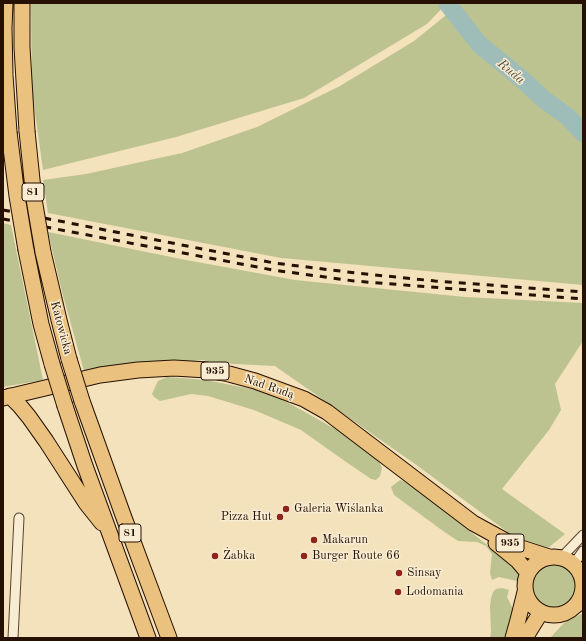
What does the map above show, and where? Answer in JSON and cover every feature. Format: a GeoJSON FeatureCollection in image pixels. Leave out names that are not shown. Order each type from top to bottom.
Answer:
{"type":"FeatureCollection","features":[{"type":"Feature","properties":{"kind":"main road","name":"Katowicka"},"geometry":{"type":"LineString","coordinates":[[4,3],[5,75],[9,132],[17,196],[41,324],[65,406],[85,466],[148,638]]}},
{"type":"Feature","properties":{"kind":"main road","name":"Katowicka"},"geometry":{"type":"LineString","coordinates":[[22,3],[22,48],[27,131],[34,199],[43,252],[69,359],[82,401],[169,638]]}},
{"type":"Feature","properties":{"kind":"main road","name":"Nad Rudą"},"geometry":{"type":"LineString","coordinates":[[7,397],[100,375],[138,370],[174,368],[207,370],[255,380],[304,399],[327,412],[473,523],[487,537],[518,562],[528,573]]}},
{"type":"Feature","properties":{"kind":"main road"},"geometry":{"type":"LineString","coordinates":[[7,397],[20,406],[29,417],[86,503],[110,533]]}},
{"type":"Feature","properties":{"kind":"main road","name":"Nad Rudą"},"geometry":{"type":"LineString","coordinates":[[473,523],[515,546],[561,560]]}},
{"type":"Feature","properties":{"kind":"main road","name":"935"},"geometry":{"type":"LineString","coordinates":[[528,573],[536,563],[543,559],[561,560]]}},
{"type":"Feature","properties":{"kind":"main road"},"geometry":{"type":"LineString","coordinates":[[528,573],[524,586],[530,603],[541,612],[558,615],[565,613],[578,605],[577,603],[583,587],[579,572],[561,560]]}},
{"type":"Feature","properties":{"kind":"main road"},"geometry":{"type":"LineString","coordinates":[[512,638],[525,592]]}},
{"type":"Feature","properties":{"kind":"main road"},"geometry":{"type":"LineString","coordinates":[[525,638],[541,612]]}},
{"type":"Feature","properties":{"kind":"street"},"geometry":{"type":"LineString","coordinates":[[13,638],[19,518]]}},
{"type":"Feature","properties":{"kind":"street"},"geometry":{"type":"LineString","coordinates":[[561,560],[583,535]]}},
{"type":"Feature","properties":{"kind":"street"},"geometry":{"type":"LineString","coordinates":[[561,560],[583,551]]}},
{"type":"Feature","properties":{"kind":"green space"},"geometry":{"type":"Polygon","coordinates":[[[31,3],[447,3],[427,24],[304,98],[176,137],[43,170],[32,91],[31,3]]]}},
{"type":"Feature","properties":{"kind":"green space"},"geometry":{"type":"Polygon","coordinates":[[[461,3],[583,3],[583,285],[281,258],[48,213],[43,180],[86,174],[182,153],[257,127],[340,86],[414,41],[461,3]]]}},
{"type":"Feature","properties":{"kind":"green space"},"geometry":{"type":"Polygon","coordinates":[[[3,223],[11,225],[43,380],[3,387],[3,223]]]}},
{"type":"Feature","properties":{"kind":"green space"},"geometry":{"type":"Polygon","coordinates":[[[48,232],[295,280],[465,297],[583,303],[583,341],[555,384],[561,410],[549,430],[502,489],[565,534],[547,549],[513,536],[415,464],[275,366],[216,363],[203,360],[84,371],[62,292],[48,232]]]}},
{"type":"Feature","properties":{"kind":"green space"},"geometry":{"type":"Polygon","coordinates":[[[167,377],[206,380],[256,390],[287,402],[337,430],[379,461],[382,468],[380,476],[376,480],[371,479],[301,430],[254,410],[208,396],[191,394],[160,401],[152,394],[158,381],[167,377]]]}},
{"type":"Feature","properties":{"kind":"green space"},"geometry":{"type":"Polygon","coordinates":[[[400,480],[427,497],[516,568],[520,578],[517,581],[499,577],[492,580],[490,573],[492,554],[486,546],[477,542],[458,541],[394,495],[391,487],[400,480]]]}},
{"type":"Feature","properties":{"kind":"green space"},"geometry":{"type":"Polygon","coordinates":[[[554,564],[566,568],[572,574],[576,586],[572,598],[566,604],[554,608],[542,604],[536,598],[532,586],[536,574],[542,568],[554,564]]]}},
{"type":"Feature","properties":{"kind":"green space"},"geometry":{"type":"Polygon","coordinates":[[[502,588],[509,590],[507,597],[514,611],[505,638],[490,638],[491,598],[496,589],[502,588]]]}},
{"type":"Feature","properties":{"kind":"green space"},"geometry":{"type":"Polygon","coordinates":[[[583,613],[583,638],[550,638],[564,623],[583,613]]]}},
{"type":"Feature","properties":{"kind":"waterway","name":"Ruda"},"geometry":{"type":"LineString","coordinates":[[447,3],[479,44],[523,80],[542,98],[568,117],[583,133]]}},
{"type":"Feature","properties":{"kind":"railway"},"geometry":{"type":"LineString","coordinates":[[3,210],[274,263],[435,281],[583,292]]}},
{"type":"Feature","properties":{"kind":"railway"},"geometry":{"type":"LineString","coordinates":[[3,219],[273,270],[354,281],[583,299]]}},
{"type":"Feature","properties":{"kind":"place","name":"Galeria Wiślanka"},"geometry":{"type":"Point","coordinates":[286,509]}},
{"type":"Feature","properties":{"kind":"place","name":"Pizza Hut"},"geometry":{"type":"Point","coordinates":[280,517]}},
{"type":"Feature","properties":{"kind":"place","name":"Makarun"},"geometry":{"type":"Point","coordinates":[314,540]}},
{"type":"Feature","properties":{"kind":"place","name":"Żabka"},"geometry":{"type":"Point","coordinates":[215,556]}},
{"type":"Feature","properties":{"kind":"place","name":"Burger Route 66"},"geometry":{"type":"Point","coordinates":[304,556]}},
{"type":"Feature","properties":{"kind":"place","name":"Sinsay"},"geometry":{"type":"Point","coordinates":[399,573]}},
{"type":"Feature","properties":{"kind":"place","name":"Lodomania"},"geometry":{"type":"Point","coordinates":[398,592]}}]}
